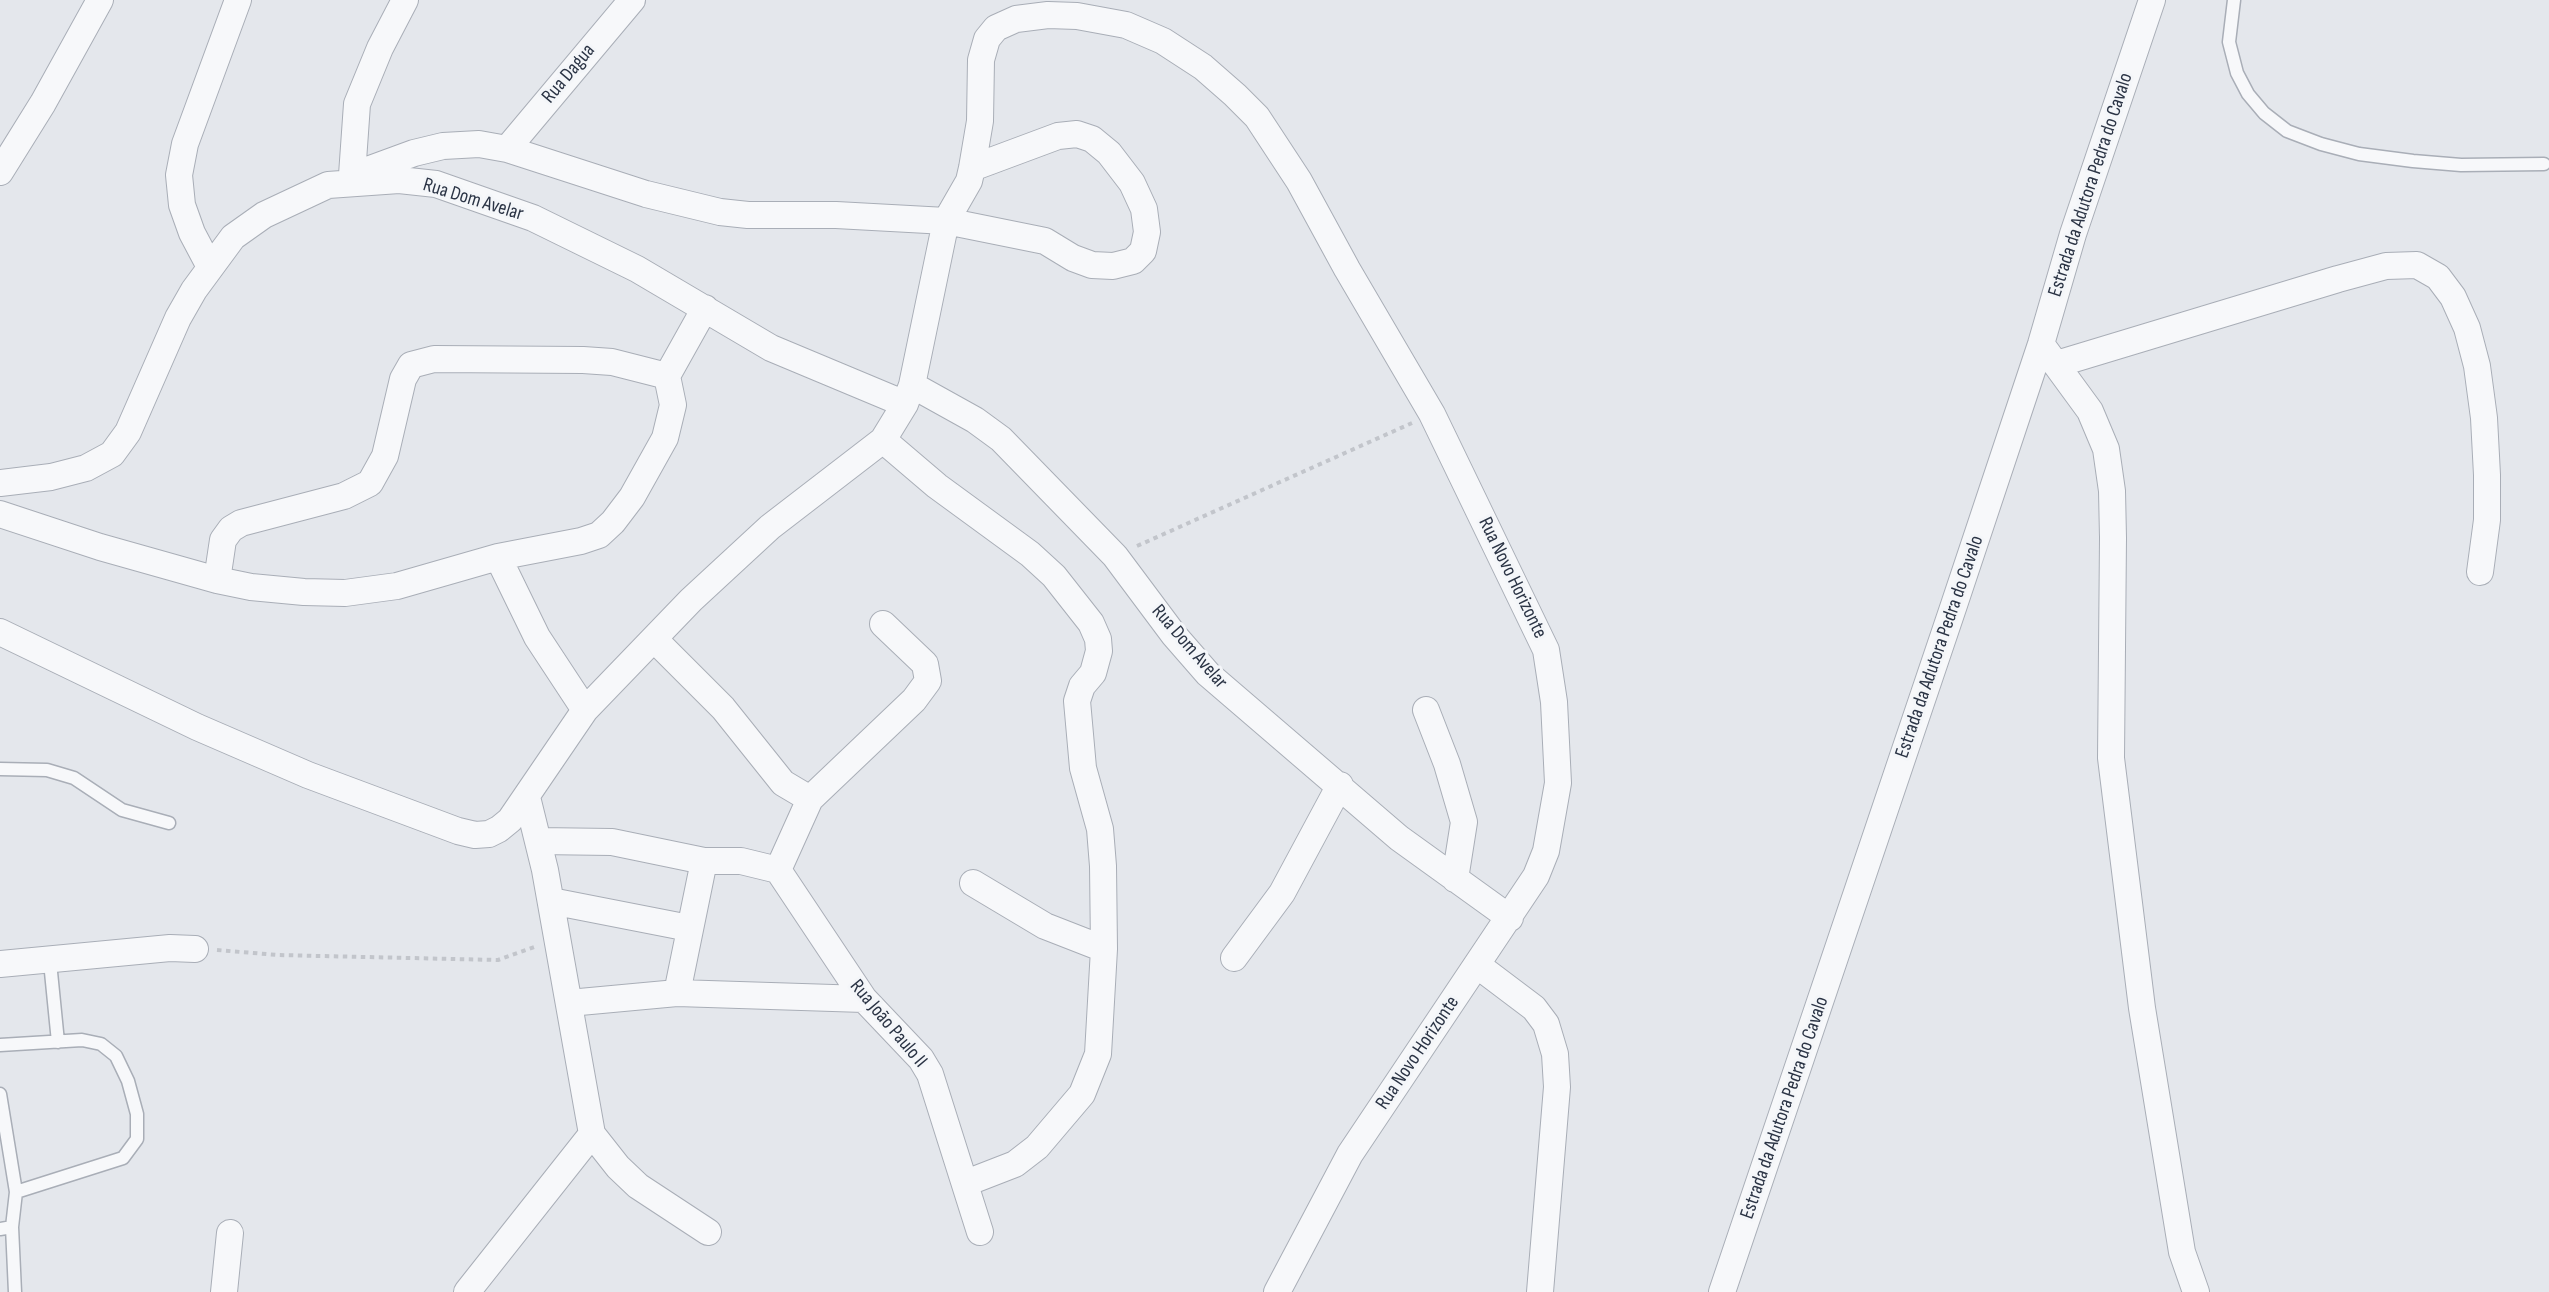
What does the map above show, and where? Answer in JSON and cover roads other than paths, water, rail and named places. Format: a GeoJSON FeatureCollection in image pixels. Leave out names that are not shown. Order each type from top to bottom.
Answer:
{"type":"FeatureCollection","features":[{"type":"Feature","properties":{"kind":"street"},"geometry":{"type":"LineString","coordinates":[[0,172],[100,0]]}},
{"type":"Feature","properties":{"kind":"street"},"geometry":{"type":"LineString","coordinates":[[210,267],[192,233],[182,205],[179,175],[185,144],[238,0]]}},
{"type":"Feature","properties":{"kind":"street"},"geometry":{"type":"LineString","coordinates":[[352,175],[357,104],[380,48],[405,0]]}},
{"type":"Feature","properties":{"kind":"street","name":"Rua Dagua"},"geometry":{"type":"LineString","coordinates":[[507,148],[632,0]]}},
{"type":"Feature","properties":{"kind":"street","name":"Estrada da Adutora Pedra do Cavalo"},"geometry":{"type":"LineString","coordinates":[[1722,1292],[2041,344],[2073,234],[2152,0]]}},
{"type":"Feature","properties":{"kind":"street","name":"Rua Novo Horizonte"},"geometry":{"type":"LineString","coordinates":[[972,168],[980,121],[981,60],[987,39],[996,28],[1016,19],[1048,15],[1077,16],[1126,25],[1173,48],[1203,67],[1235,94],[1257,117],[1299,181],[1347,269],[1432,414],[1536,627],[1551,668],[1558,742],[1558,783],[1546,851],[1536,876],[1350,1154],[1277,1292]]}},
{"type":"Feature","properties":{"kind":"street"},"geometry":{"type":"LineString","coordinates":[[0,632],[268,759],[459,831],[475,835],[489,834],[510,820],[585,710],[713,578],[770,527],[883,440],[908,395],[946,221],[969,181],[972,168],[1058,136],[1077,134],[1092,139],[1109,153],[1132,183],[1144,209],[1147,232],[1143,251],[1133,261],[1113,266],[1092,265],[1045,241],[946,221],[836,215],[748,216],[720,212],[646,194],[507,148],[479,144],[443,146],[328,185]]}},
{"type":"Feature","properties":{"kind":"street","name":"Rua Dom Avelar"},"geometry":{"type":"LineString","coordinates":[[0,483],[51,477],[86,468],[112,454],[128,432],[178,318],[210,267],[233,237],[264,215],[328,185],[399,180],[436,184],[533,218],[637,269],[771,348],[975,420],[1001,439],[1114,556],[1174,635],[1208,674],[1399,838],[1510,918]]}},
{"type":"Feature","properties":{"kind":"street"},"geometry":{"type":"LineString","coordinates":[[2057,364],[2338,279],[2386,266],[2417,265],[2438,277],[2453,297],[2467,328],[2477,366],[2484,418],[2487,475],[2487,520],[2480,572]]}},
{"type":"Feature","properties":{"kind":"street"},"geometry":{"type":"LineString","coordinates":[[0,514],[100,547],[218,580],[276,590],[345,592],[417,581],[498,557],[581,541],[599,535],[614,522],[632,497],[671,422],[673,405],[667,376],[705,308]]}},
{"type":"Feature","properties":{"kind":"street"},"geometry":{"type":"LineString","coordinates":[[2041,344],[2090,411],[2106,449],[2112,491],[2111,758],[2142,1008],[2182,1252],[2196,1292]]}},
{"type":"Feature","properties":{"kind":"street"},"geometry":{"type":"LineString","coordinates":[[218,580],[223,540],[231,529],[241,523],[328,501],[370,483],[386,456],[402,380],[411,365],[434,359],[583,360],[612,362],[667,376]]}},
{"type":"Feature","properties":{"kind":"street"},"geometry":{"type":"LineString","coordinates":[[883,440],[937,486],[1030,554],[1075,600],[1098,639],[1098,661],[1093,673],[1082,686],[1077,701],[1083,768],[1100,829],[1104,949],[1098,1054],[1082,1094],[1026,1156],[995,1173],[966,1183]]}},
{"type":"Feature","properties":{"kind":"street"},"geometry":{"type":"LineString","coordinates":[[498,557],[537,637],[585,710]]}},
{"type":"Feature","properties":{"kind":"street"},"geometry":{"type":"LineString","coordinates":[[538,841],[612,842],[704,861],[741,861],[778,870],[810,799],[914,700],[928,681],[925,664],[883,624]]}},
{"type":"Feature","properties":{"kind":"street"},"geometry":{"type":"LineString","coordinates":[[654,639],[730,716],[783,783],[810,799]]}},
{"type":"Feature","properties":{"kind":"street"},"geometry":{"type":"LineString","coordinates":[[1426,710],[1458,796],[1464,822],[1455,879]]}},
{"type":"Feature","properties":{"kind":"street"},"geometry":{"type":"LineString","coordinates":[[1234,958],[1282,893],[1340,785]]}},
{"type":"Feature","properties":{"kind":"street"},"geometry":{"type":"LineString","coordinates":[[526,797],[550,901],[592,1134],[618,1167],[638,1186],[708,1232]]}},
{"type":"Feature","properties":{"kind":"street"},"geometry":{"type":"LineString","coordinates":[[677,993],[704,861]]}},
{"type":"Feature","properties":{"kind":"street","name":"Rua João Paulo II"},"geometry":{"type":"LineString","coordinates":[[778,870],[864,999],[914,1051],[930,1074],[980,1232]]}},
{"type":"Feature","properties":{"kind":"street"},"geometry":{"type":"LineString","coordinates":[[973,883],[1045,926],[1104,949]]}},
{"type":"Feature","properties":{"kind":"street"},"geometry":{"type":"LineString","coordinates":[[550,901],[689,928]]}},
{"type":"Feature","properties":{"kind":"street"},"geometry":{"type":"LineString","coordinates":[[0,964],[50,962],[153,950],[195,949]]}},
{"type":"Feature","properties":{"kind":"street"},"geometry":{"type":"LineString","coordinates":[[1478,965],[1534,1008],[1546,1024],[1555,1054],[1557,1087],[1540,1292]]}},
{"type":"Feature","properties":{"kind":"street"},"geometry":{"type":"LineString","coordinates":[[569,1003],[677,993],[864,999]]}},
{"type":"Feature","properties":{"kind":"street"},"geometry":{"type":"LineString","coordinates":[[467,1292],[592,1134]]}},
{"type":"Feature","properties":{"kind":"street"},"geometry":{"type":"LineString","coordinates":[[224,1292],[230,1233]]}},
{"type":"Feature","properties":{"kind":"lane"},"geometry":{"type":"LineString","coordinates":[[2234,0],[2229,42],[2237,73],[2248,94],[2264,113],[2288,131],[2340,149],[2412,161],[2461,165],[2544,164]]}},
{"type":"Feature","properties":{"kind":"lane"},"geometry":{"type":"LineString","coordinates":[[0,769],[47,770],[74,778],[122,810],[169,823]]}},
{"type":"Feature","properties":{"kind":"lane"},"geometry":{"type":"LineString","coordinates":[[50,962],[58,1042]]}},
{"type":"Feature","properties":{"kind":"lane"},"geometry":{"type":"LineString","coordinates":[[0,1045],[82,1040],[101,1044],[116,1056],[128,1081],[137,1114],[136,1139],[123,1158],[16,1192]]}},
{"type":"Feature","properties":{"kind":"lane"},"geometry":{"type":"LineString","coordinates":[[0,1094],[16,1192],[6,1228],[15,1292]]}}]}
